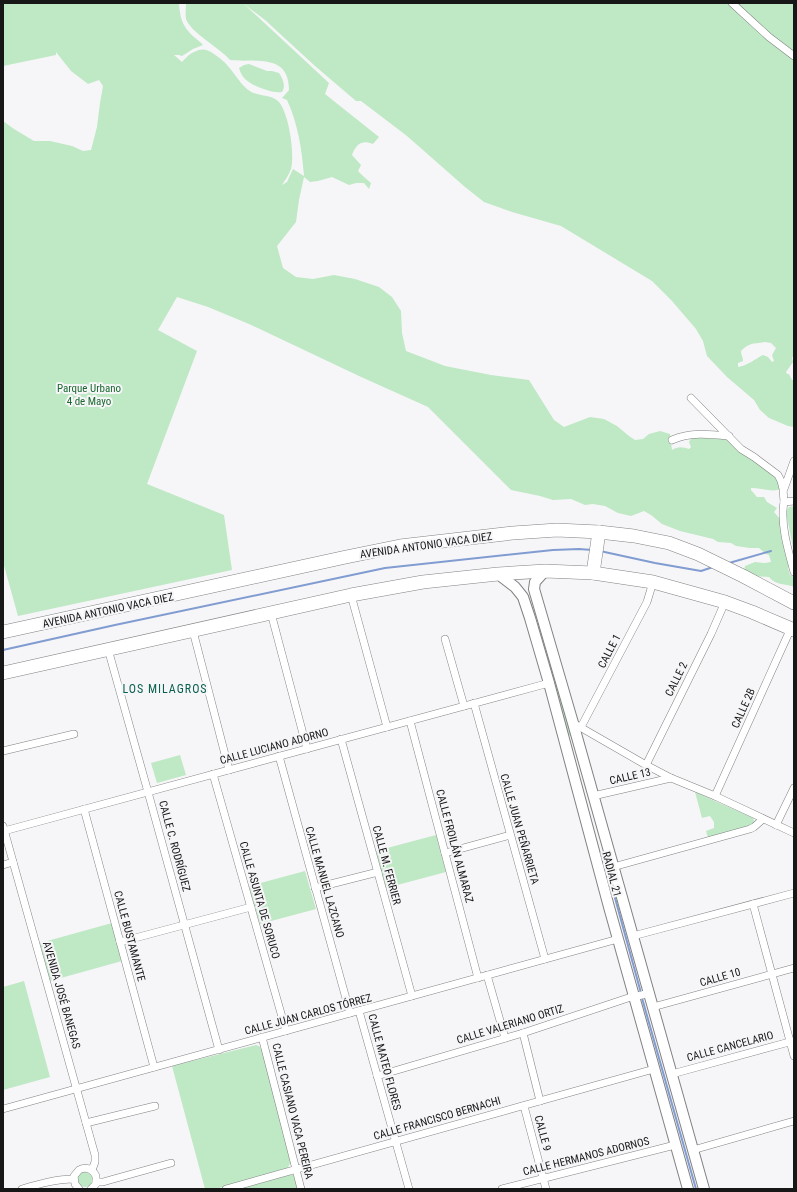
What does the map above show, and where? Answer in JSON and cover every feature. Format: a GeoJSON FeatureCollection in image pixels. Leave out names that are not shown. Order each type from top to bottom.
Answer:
{"type":"FeatureCollection","features":[{"type":"Feature","properties":{"kind":"highway","name":"AVENIDA ANTONIO VACA DIEZ"},"geometry":{"type":"LineString","coordinates":[[3,632],[400,546],[513,533],[557,530],[599,535],[634,536],[669,544],[698,554],[794,603]]}},
{"type":"Feature","properties":{"kind":"highway"},"geometry":{"type":"LineString","coordinates":[[594,568],[599,535]]}},
{"type":"Feature","properties":{"kind":"highway"},"geometry":{"type":"LineString","coordinates":[[3,673],[351,595],[423,582],[498,574],[594,568],[653,582],[725,602],[792,629]]}},
{"type":"Feature","properties":{"kind":"street"},"geometry":{"type":"LineString","coordinates":[[732,3],[769,37],[794,56]]}},
{"type":"Feature","properties":{"kind":"street"},"geometry":{"type":"LineString","coordinates":[[691,398],[741,449],[778,475],[782,481],[784,489],[784,502],[782,510],[794,572]]}},
{"type":"Feature","properties":{"kind":"street"},"geometry":{"type":"LineString","coordinates":[[672,440],[695,434],[728,436]]}},
{"type":"Feature","properties":{"kind":"street"},"geometry":{"type":"LineString","coordinates":[[784,489],[794,461]]}},
{"type":"Feature","properties":{"kind":"street"},"geometry":{"type":"LineString","coordinates":[[784,502],[794,501]]}},
{"type":"Feature","properties":{"kind":"street","name":"RADIAL 21"},"geometry":{"type":"LineString","coordinates":[[545,571],[536,582],[534,589],[541,616],[577,725],[593,796],[613,866],[618,939],[636,996],[675,1145],[692,1181],[704,1189]]}},
{"type":"Feature","properties":{"kind":"street","name":"RADIAL 21"},"geometry":{"type":"LineString","coordinates":[[498,574],[515,587],[523,597],[616,905],[633,936],[693,1150],[692,1181]]}},
{"type":"Feature","properties":{"kind":"street","name":"CALLE 1"},"geometry":{"type":"LineString","coordinates":[[577,725],[647,602],[653,582]]}},
{"type":"Feature","properties":{"kind":"street"},"geometry":{"type":"LineString","coordinates":[[351,595],[387,727]]}},
{"type":"Feature","properties":{"kind":"street","name":"CALLE 2"},"geometry":{"type":"LineString","coordinates":[[646,765],[725,602]]}},
{"type":"Feature","properties":{"kind":"street"},"geometry":{"type":"LineString","coordinates":[[272,613],[307,749]]}},
{"type":"Feature","properties":{"kind":"street"},"geometry":{"type":"LineString","coordinates":[[530,618],[541,616]]}},
{"type":"Feature","properties":{"kind":"street","name":"CALLE 2B"},"geometry":{"type":"LineString","coordinates":[[715,796],[792,629]]}},
{"type":"Feature","properties":{"kind":"street"},"geometry":{"type":"LineString","coordinates":[[193,631],[229,770]]}},
{"type":"Feature","properties":{"kind":"street"},"geometry":{"type":"LineString","coordinates":[[445,639],[464,706]]}},
{"type":"Feature","properties":{"kind":"street","name":"CALLE C. RODRÍGUEZ"},"geometry":{"type":"LineString","coordinates":[[108,649],[219,1050]]}},
{"type":"Feature","properties":{"kind":"street","name":"CALLE LUCIANO ADORNO"},"geometry":{"type":"LineString","coordinates":[[4,828],[148,792],[549,683]]}},
{"type":"Feature","properties":{"kind":"street","name":"CALLE JUAN PEÑARRIETA"},"geometry":{"type":"LineString","coordinates":[[474,703],[545,959]]}},
{"type":"Feature","properties":{"kind":"street","name":"CALLE FROILÁN ALMARAZ"},"geometry":{"type":"LineString","coordinates":[[410,721],[478,978]]}},
{"type":"Feature","properties":{"kind":"street"},"geometry":{"type":"LineString","coordinates":[[577,725],[671,778],[715,796],[794,833]]}},
{"type":"Feature","properties":{"kind":"street"},"geometry":{"type":"LineString","coordinates":[[3,751],[74,734]]}},
{"type":"Feature","properties":{"kind":"street","name":"CALLE M. FERRIER"},"geometry":{"type":"LineString","coordinates":[[341,740],[412,996]]}},
{"type":"Feature","properties":{"kind":"street","name":"CALLE MANUEL LAZCANO"},"geometry":{"type":"LineString","coordinates":[[279,756],[350,1013]]}},
{"type":"Feature","properties":{"kind":"street","name":"CALLE ASUNTA DE SORUCO"},"geometry":{"type":"LineString","coordinates":[[213,774],[286,1031]]}},
{"type":"Feature","properties":{"kind":"street","name":"CALLE 13"},"geometry":{"type":"LineString","coordinates":[[593,796],[671,778]]}},
{"type":"Feature","properties":{"kind":"street"},"geometry":{"type":"LineString","coordinates":[[776,825],[794,788]]}},
{"type":"Feature","properties":{"kind":"street","name":"CALLE BUSTAMANTE"},"geometry":{"type":"LineString","coordinates":[[84,809],[154,1068]]}},
{"type":"Feature","properties":{"kind":"street"},"geometry":{"type":"LineString","coordinates":[[613,866],[750,829],[763,819]]}},
{"type":"Feature","properties":{"kind":"street","name":"AVENIDA JOSÉ BANEGAS"},"geometry":{"type":"LineString","coordinates":[[4,828],[95,1155],[95,1162],[92,1170]]}},
{"type":"Feature","properties":{"kind":"street"},"geometry":{"type":"LineString","coordinates":[[445,853],[510,834]]}},
{"type":"Feature","properties":{"kind":"street"},"geometry":{"type":"LineString","coordinates":[[3,865],[13,862]]}},
{"type":"Feature","properties":{"kind":"street"},"geometry":{"type":"LineString","coordinates":[[315,888],[378,872]]}},
{"type":"Feature","properties":{"kind":"street"},"geometry":{"type":"LineString","coordinates":[[633,936],[794,893]]}},
{"type":"Feature","properties":{"kind":"street"},"geometry":{"type":"LineString","coordinates":[[753,904],[792,1041],[794,1056]]}},
{"type":"Feature","properties":{"kind":"street"},"geometry":{"type":"LineString","coordinates":[[120,942],[251,907]]}},
{"type":"Feature","properties":{"kind":"street","name":"CALLE JUAN CARLOS TÓRREZ"},"geometry":{"type":"LineString","coordinates":[[3,1109],[618,939]]}},
{"type":"Feature","properties":{"kind":"street","name":"CALLE 10"},"geometry":{"type":"LineString","coordinates":[[653,1007],[794,968]]}},
{"type":"Feature","properties":{"kind":"street"},"geometry":{"type":"LineString","coordinates":[[487,975],[505,1038]]}},
{"type":"Feature","properties":{"kind":"street","name":"CALLE VALERIANO ORTIZ"},"geometry":{"type":"LineString","coordinates":[[378,1076],[523,1033],[648,993]]}},
{"type":"Feature","properties":{"kind":"street","name":"CALLE MATEO FLORES"},"geometry":{"type":"LineString","coordinates":[[360,1011],[408,1189]]}},
{"type":"Feature","properties":{"kind":"street","name":"CALLE 9"},"geometry":{"type":"LineString","coordinates":[[523,1033],[540,1101]]}},
{"type":"Feature","properties":{"kind":"street","name":"CALLE CASIANO VACA PEREIRA"},"geometry":{"type":"LineString","coordinates":[[262,1038],[301,1189]]}},
{"type":"Feature","properties":{"kind":"street","name":"CALLE CANCELARIO"},"geometry":{"type":"LineString","coordinates":[[672,1074],[792,1041]]}},
{"type":"Feature","properties":{"kind":"street","name":"CALLE FRANCISCO BERNACHI"},"geometry":{"type":"LineString","coordinates":[[226,1189],[654,1069]]}},
{"type":"Feature","properties":{"kind":"street"},"geometry":{"type":"LineString","coordinates":[[86,1123],[155,1106]]}},
{"type":"Feature","properties":{"kind":"street","name":"CALLE 9"},"geometry":{"type":"LineString","coordinates":[[524,1106],[546,1189]]}},
{"type":"Feature","properties":{"kind":"street"},"geometry":{"type":"LineString","coordinates":[[693,1150],[794,1120]]}},
{"type":"Feature","properties":{"kind":"street","name":"CALLE HERMANOS ADORNOS"},"geometry":{"type":"LineString","coordinates":[[502,1189],[675,1145]]}},
{"type":"Feature","properties":{"kind":"street"},"geometry":{"type":"LineString","coordinates":[[79,1189],[75,1184],[74,1179],[75,1174],[79,1170],[87,1168],[92,1170],[96,1176],[96,1186],[103,1182],[171,1163]]}},
{"type":"Feature","properties":{"kind":"street"},"geometry":{"type":"LineString","coordinates":[[22,1189],[53,1181],[74,1179]]}},
{"type":"Feature","properties":{"kind":"green space","name":"Parque Urbano 4 de Mayo"},"geometry":{"type":"Polygon","coordinates":[[[3,3],[179,3],[180,13],[184,25],[203,45],[182,56],[174,55],[182,62],[192,53],[202,50],[209,51],[225,63],[247,89],[251,92],[271,97],[278,101],[282,106],[288,123],[292,144],[292,162],[291,169],[282,185],[287,182],[293,169],[304,176],[301,147],[297,128],[287,100],[282,98],[289,90],[287,78],[283,70],[277,65],[268,62],[230,60],[220,50],[199,35],[189,24],[186,19],[186,3],[728,3],[794,59],[794,355],[792,358],[793,362],[786,372],[792,380],[794,380],[794,427],[769,418],[760,410],[754,400],[727,377],[707,356],[703,341],[696,329],[672,301],[652,281],[561,226],[512,212],[484,202],[407,136],[361,101],[356,101],[265,20],[244,4],[329,83],[325,94],[379,137],[373,144],[365,142],[357,146],[352,155],[361,165],[358,171],[371,183],[369,189],[364,183],[349,185],[332,177],[310,182],[304,177],[296,222],[277,246],[283,268],[296,277],[313,279],[334,275],[355,279],[379,287],[392,297],[401,311],[402,333],[406,351],[445,366],[491,375],[529,380],[554,420],[564,427],[590,417],[604,419],[617,426],[635,440],[643,439],[649,434],[660,431],[670,434],[672,450],[680,447],[689,449],[691,447],[689,442],[692,437],[726,439],[769,472],[778,481],[780,489],[777,490],[751,488],[751,490],[757,497],[764,497],[767,502],[777,508],[774,512],[781,520],[790,563],[788,568],[790,575],[794,577],[794,587],[775,582],[769,577],[755,576],[744,571],[745,566],[755,562],[771,562],[769,555],[759,548],[736,546],[731,543],[718,542],[713,539],[680,531],[662,524],[644,511],[631,516],[618,513],[605,506],[593,504],[585,505],[571,499],[553,500],[511,490],[428,407],[249,324],[208,307],[177,297],[158,330],[197,351],[147,484],[224,515],[232,570],[18,616],[3,562],[3,121],[34,141],[50,141],[72,146],[83,151],[91,150],[97,127],[103,86],[99,80],[88,84],[71,71],[56,52],[56,55],[3,66],[3,3]],[[765,342],[747,346],[741,351],[743,361],[738,363],[738,367],[748,364],[763,355],[768,357],[772,362],[774,361],[772,355],[776,348],[771,343],[765,342]]]}},
{"type":"Feature","properties":{"kind":"green space"},"geometry":{"type":"Polygon","coordinates":[[[735,3],[794,3],[794,54],[769,35],[735,3]]]}},
{"type":"Feature","properties":{"kind":"green space"},"geometry":{"type":"Polygon","coordinates":[[[249,64],[267,71],[279,73],[284,82],[282,92],[273,92],[248,82],[241,74],[239,68],[249,64]]]}},
{"type":"Feature","properties":{"kind":"green space"},"geometry":{"type":"Polygon","coordinates":[[[794,506],[794,553],[786,512],[789,507],[794,506]]]}},
{"type":"Feature","properties":{"kind":"green space"},"geometry":{"type":"Polygon","coordinates":[[[539,623],[572,735],[571,736],[567,735],[536,624],[539,623]]]}},
{"type":"Feature","properties":{"kind":"green space"},"geometry":{"type":"Polygon","coordinates":[[[180,755],[186,775],[157,783],[151,763],[180,755]]]}},
{"type":"Feature","properties":{"kind":"green space"},"geometry":{"type":"Polygon","coordinates":[[[695,792],[753,818],[755,824],[708,838],[706,831],[714,828],[714,822],[710,816],[702,818],[695,792]]]}},
{"type":"Feature","properties":{"kind":"green space"},"geometry":{"type":"Polygon","coordinates":[[[436,835],[446,872],[386,888],[376,851],[436,835]]]}},
{"type":"Feature","properties":{"kind":"green space"},"geometry":{"type":"Polygon","coordinates":[[[305,871],[316,909],[260,924],[249,886],[305,871]]]}},
{"type":"Feature","properties":{"kind":"green space"},"geometry":{"type":"Polygon","coordinates":[[[112,923],[122,961],[50,981],[40,943],[112,923]]]}},
{"type":"Feature","properties":{"kind":"green space"},"geometry":{"type":"Polygon","coordinates":[[[24,981],[50,1077],[3,1090],[3,987],[24,981]]]}},
{"type":"Feature","properties":{"kind":"green space"},"geometry":{"type":"Polygon","coordinates":[[[256,1045],[263,1051],[292,1160],[287,1169],[216,1189],[205,1189],[172,1066],[256,1045]]]}},
{"type":"Feature","properties":{"kind":"green space"},"geometry":{"type":"Polygon","coordinates":[[[85,1171],[91,1173],[93,1179],[91,1185],[85,1187],[79,1185],[77,1179],[79,1173],[85,1171]]]}},
{"type":"Feature","properties":{"kind":"green space"},"geometry":{"type":"Polygon","coordinates":[[[288,1175],[293,1175],[296,1178],[298,1189],[238,1189],[288,1175]]]}},
{"type":"Feature","properties":{"kind":"waterway"},"geometry":{"type":"LineString","coordinates":[[3,650],[385,568],[553,550],[592,550]]}},
{"type":"Feature","properties":{"kind":"waterway"},"geometry":{"type":"LineString","coordinates":[[600,551],[701,571],[713,567]]}},
{"type":"Feature","properties":{"kind":"waterway"},"geometry":{"type":"LineString","coordinates":[[729,563],[771,551]]}},
{"type":"Feature","properties":{"kind":"waterway"},"geometry":{"type":"LineString","coordinates":[[609,876],[641,993]]}},
{"type":"Feature","properties":{"kind":"waterway"},"geometry":{"type":"LineString","coordinates":[[642,998],[696,1189]]}},
{"type":"Feature","properties":{"kind":"district","name":"LOS MILAGROS"},"geometry":{"type":"Point","coordinates":[165,689]}}]}
